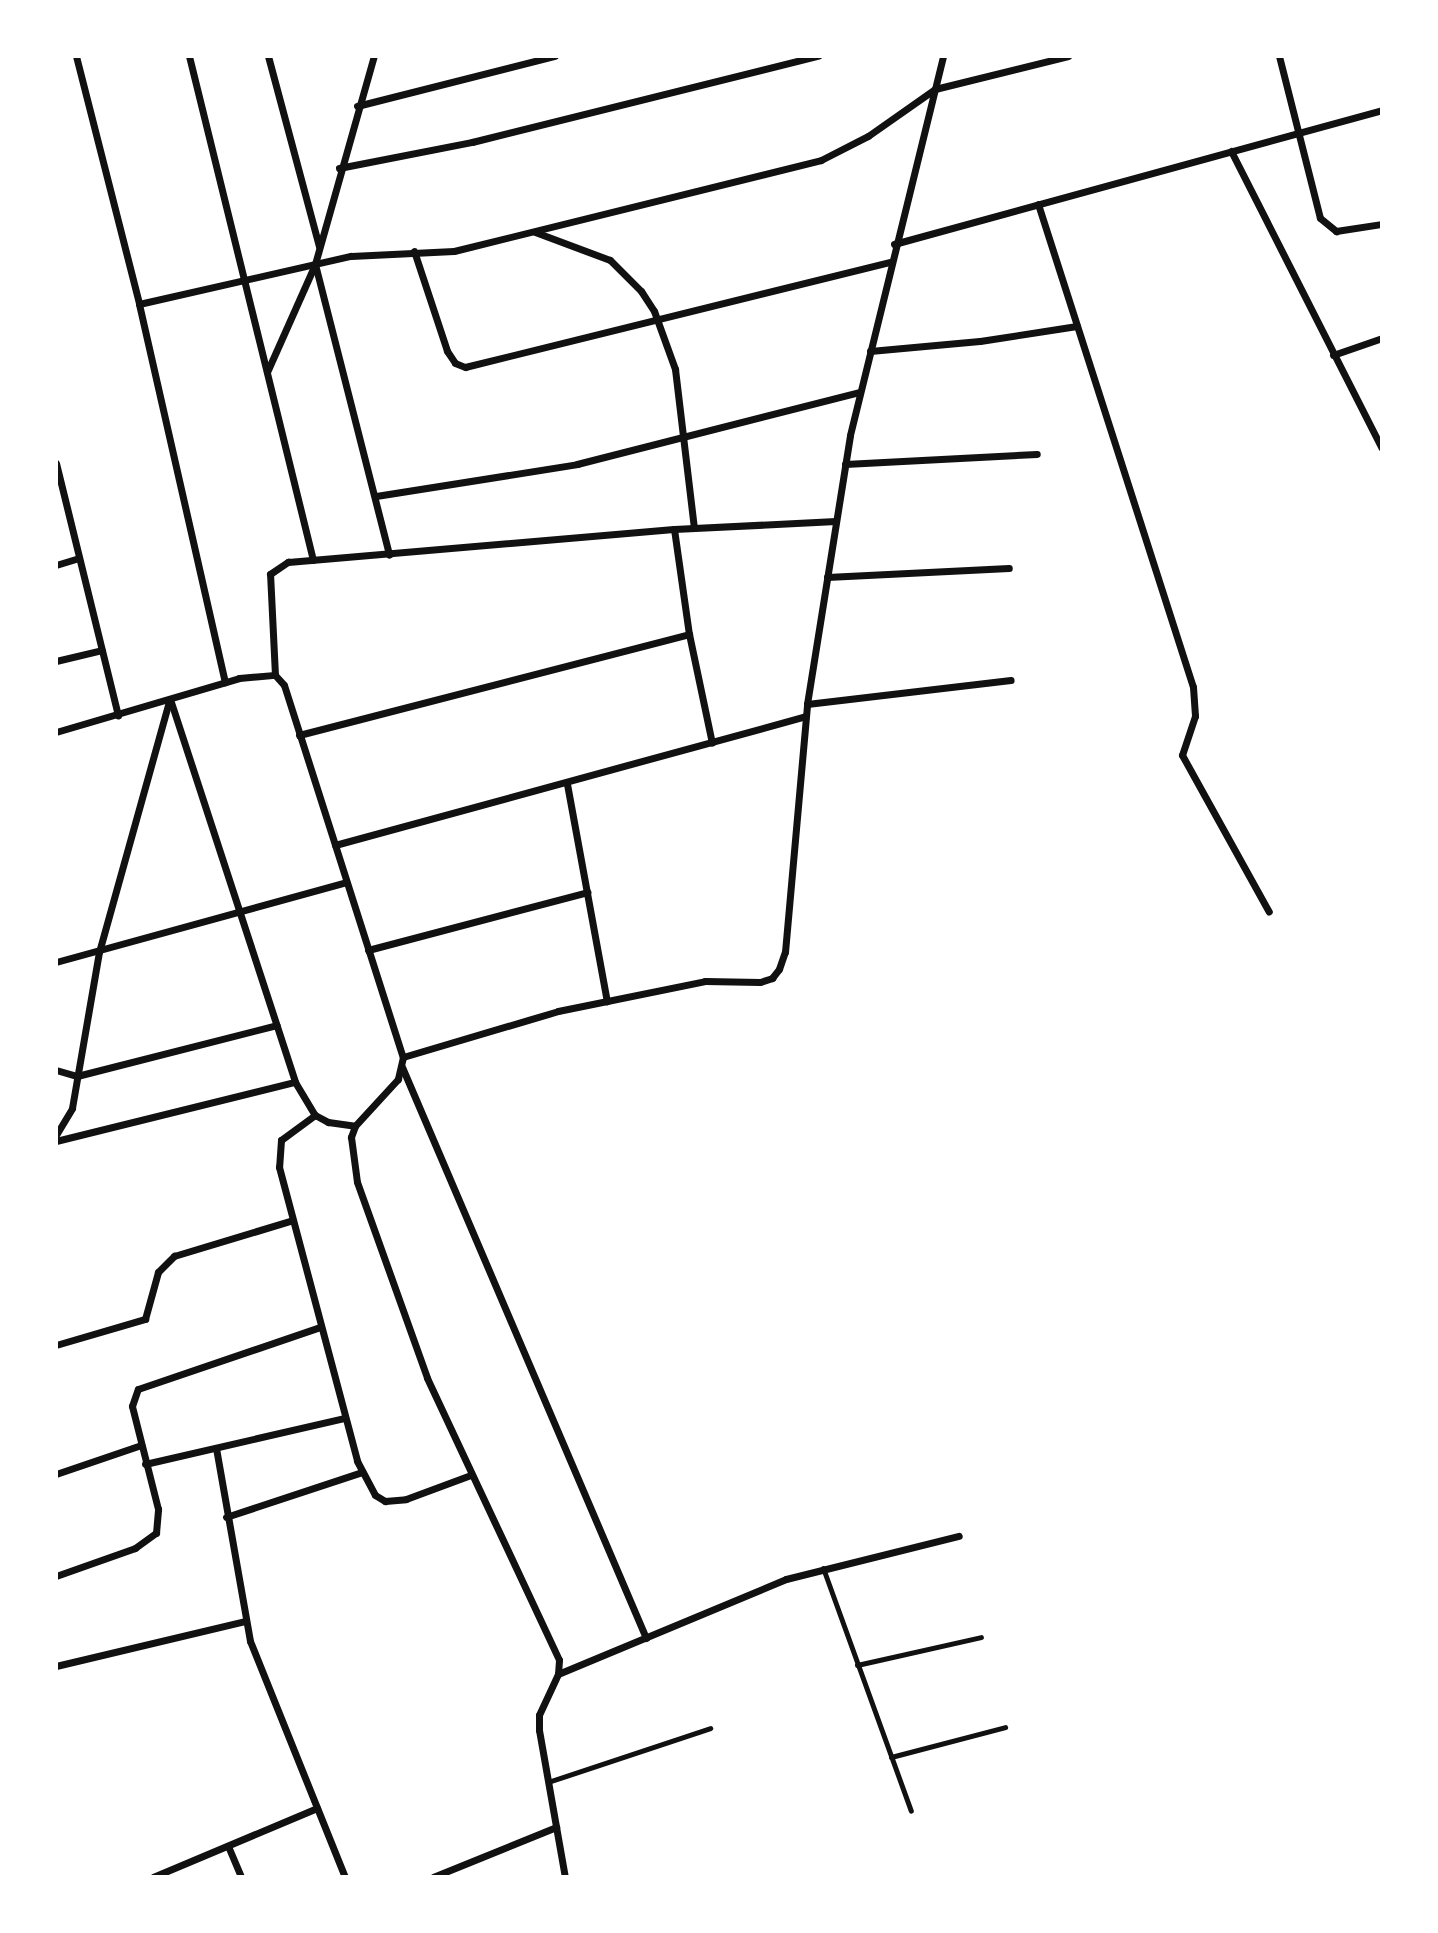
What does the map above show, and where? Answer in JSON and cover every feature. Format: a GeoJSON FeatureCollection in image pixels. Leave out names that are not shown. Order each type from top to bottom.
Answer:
{"type":"FeatureCollection","features":[{"type":"Feature","properties":{"kind":"street"},"geometry":{"type":"LineString","coordinates":[[76,56],[139,303],[225,682]]}},
{"type":"Feature","properties":{"kind":"street"},"geometry":{"type":"LineString","coordinates":[[189,56],[313,560]]}},
{"type":"Feature","properties":{"kind":"street"},"geometry":{"type":"LineString","coordinates":[[268,56],[319,247]]}},
{"type":"Feature","properties":{"kind":"street"},"geometry":{"type":"LineString","coordinates":[[267,373],[315,264],[339,168],[374,56]]}},
{"type":"Feature","properties":{"kind":"street"},"geometry":{"type":"LineString","coordinates":[[357,106],[555,56]]}},
{"type":"Feature","properties":{"kind":"street"},"geometry":{"type":"LineString","coordinates":[[339,168],[472,142],[818,56]]}},
{"type":"Feature","properties":{"kind":"street"},"geometry":{"type":"LineString","coordinates":[[402,1057],[607,1001],[705,981],[760,982],[772,978],[779,969],[785,952],[805,716],[845,464],[894,244],[943,56]]}},
{"type":"Feature","properties":{"kind":"street"},"geometry":{"type":"LineString","coordinates":[[139,303],[386,251],[454,251],[821,160],[845,150],[935,89],[1068,56]]}},
{"type":"Feature","properties":{"kind":"street"},"geometry":{"type":"LineString","coordinates":[[1279,56],[1320,218],[1328,227],[1352,231],[1382,224]]}},
{"type":"Feature","properties":{"kind":"street"},"geometry":{"type":"LineString","coordinates":[[894,244],[1382,110]]}},
{"type":"Feature","properties":{"kind":"street"},"geometry":{"type":"LineString","coordinates":[[1231,151],[1382,448]]}},
{"type":"Feature","properties":{"kind":"street"},"geometry":{"type":"LineString","coordinates":[[1038,204],[1193,687],[1195,716],[1182,755],[1269,912]]}},
{"type":"Feature","properties":{"kind":"street"},"geometry":{"type":"LineString","coordinates":[[534,232],[610,260],[642,291],[675,369],[694,528]]}},
{"type":"Feature","properties":{"kind":"street"},"geometry":{"type":"LineString","coordinates":[[414,251],[447,351],[454,363],[465,367],[890,262]]}},
{"type":"Feature","properties":{"kind":"street"},"geometry":{"type":"LineString","coordinates":[[315,264],[389,555]]}},
{"type":"Feature","properties":{"kind":"street"},"geometry":{"type":"LineString","coordinates":[[870,351],[980,341],[1077,326]]}},
{"type":"Feature","properties":{"kind":"street"},"geometry":{"type":"LineString","coordinates":[[1333,355],[1382,338]]}},
{"type":"Feature","properties":{"kind":"street"},"geometry":{"type":"LineString","coordinates":[[376,496],[577,464],[860,391]]}},
{"type":"Feature","properties":{"kind":"street"},"geometry":{"type":"LineString","coordinates":[[845,464],[1037,454]]}},
{"type":"Feature","properties":{"kind":"street"},"geometry":{"type":"LineString","coordinates":[[56,465],[118,715]]}},
{"type":"Feature","properties":{"kind":"street"},"geometry":{"type":"LineString","coordinates":[[565,1877],[539,1715],[558,1674],[554,1648],[427,1378],[357,1182],[351,1137],[355,1126],[398,1079],[402,1057],[284,685],[275,675],[270,574],[288,562],[674,529],[836,521]]}},
{"type":"Feature","properties":{"kind":"street"},"geometry":{"type":"LineString","coordinates":[[674,529],[689,634],[712,743]]}},
{"type":"Feature","properties":{"kind":"street"},"geometry":{"type":"LineString","coordinates":[[56,565],[79,558]]}},
{"type":"Feature","properties":{"kind":"street"},"geometry":{"type":"LineString","coordinates":[[827,577],[1009,568]]}},
{"type":"Feature","properties":{"kind":"street"},"geometry":{"type":"LineString","coordinates":[[299,735],[689,634]]}},
{"type":"Feature","properties":{"kind":"street"},"geometry":{"type":"LineString","coordinates":[[56,662],[102,650]]}},
{"type":"Feature","properties":{"kind":"street"},"geometry":{"type":"LineString","coordinates":[[56,732],[225,682],[261,674],[275,675]]}},
{"type":"Feature","properties":{"kind":"street"},"geometry":{"type":"LineString","coordinates":[[807,704],[1011,680]]}},
{"type":"Feature","properties":{"kind":"street"},"geometry":{"type":"LineString","coordinates":[[170,699],[295,1082],[314,1115],[328,1122],[355,1126]]}},
{"type":"Feature","properties":{"kind":"street"},"geometry":{"type":"LineString","coordinates":[[56,1135],[72,1108],[99,952],[170,699]]}},
{"type":"Feature","properties":{"kind":"street"},"geometry":{"type":"LineString","coordinates":[[335,845],[567,784],[805,716]]}},
{"type":"Feature","properties":{"kind":"street"},"geometry":{"type":"LineString","coordinates":[[567,784],[607,1001]]}},
{"type":"Feature","properties":{"kind":"street"},"geometry":{"type":"LineString","coordinates":[[56,962],[346,882]]}},
{"type":"Feature","properties":{"kind":"street"},"geometry":{"type":"LineString","coordinates":[[368,950],[587,892]]}},
{"type":"Feature","properties":{"kind":"street"},"geometry":{"type":"LineString","coordinates":[[56,1070],[77,1076],[277,1025]]}},
{"type":"Feature","properties":{"kind":"street"},"geometry":{"type":"LineString","coordinates":[[402,1067],[646,1638]]}},
{"type":"Feature","properties":{"kind":"street"},"geometry":{"type":"LineString","coordinates":[[56,1141],[295,1082]]}},
{"type":"Feature","properties":{"kind":"street"},"geometry":{"type":"LineString","coordinates":[[314,1115],[289,1132],[277,1152],[344,1418],[362,1472],[375,1494],[394,1501],[471,1475]]}},
{"type":"Feature","properties":{"kind":"street"},"geometry":{"type":"LineString","coordinates":[[56,1345],[145,1320],[158,1272],[174,1256],[293,1220]]}},
{"type":"Feature","properties":{"kind":"street"},"geometry":{"type":"LineString","coordinates":[[56,1576],[135,1548],[156,1534],[158,1509],[145,1464],[132,1398],[145,1385],[320,1327]]}},
{"type":"Feature","properties":{"kind":"street"},"geometry":{"type":"LineString","coordinates":[[145,1464],[344,1418]]}},
{"type":"Feature","properties":{"kind":"street"},"geometry":{"type":"LineString","coordinates":[[56,1474],[141,1445]]}},
{"type":"Feature","properties":{"kind":"street"},"geometry":{"type":"LineString","coordinates":[[216,1448],[245,1621],[258,1664],[345,1877]]}},
{"type":"Feature","properties":{"kind":"street"},"geometry":{"type":"LineString","coordinates":[[226,1517],[362,1472]]}},
{"type":"Feature","properties":{"kind":"street"},"geometry":{"type":"LineString","coordinates":[[558,1674],[823,1568],[960,1536]]}},
{"type":"Feature","properties":{"kind":"street"},"geometry":{"type":"LineString","coordinates":[[56,1666],[245,1621]]}},
{"type":"Feature","properties":{"kind":"street"},"geometry":{"type":"LineString","coordinates":[[153,1877],[317,1808]]}},
{"type":"Feature","properties":{"kind":"street"},"geometry":{"type":"LineString","coordinates":[[433,1877],[556,1827]]}},
{"type":"Feature","properties":{"kind":"street"},"geometry":{"type":"LineString","coordinates":[[228,1846],[241,1877]]}},
{"type":"Feature","properties":{"kind":"lane"},"geometry":{"type":"LineString","coordinates":[[823,1568],[911,1811]]}},
{"type":"Feature","properties":{"kind":"lane"},"geometry":{"type":"LineString","coordinates":[[858,1665],[981,1637]]}},
{"type":"Feature","properties":{"kind":"lane"},"geometry":{"type":"LineString","coordinates":[[891,1757],[1005,1727]]}},
{"type":"Feature","properties":{"kind":"lane"},"geometry":{"type":"LineString","coordinates":[[548,1783],[710,1728]]}}]}
